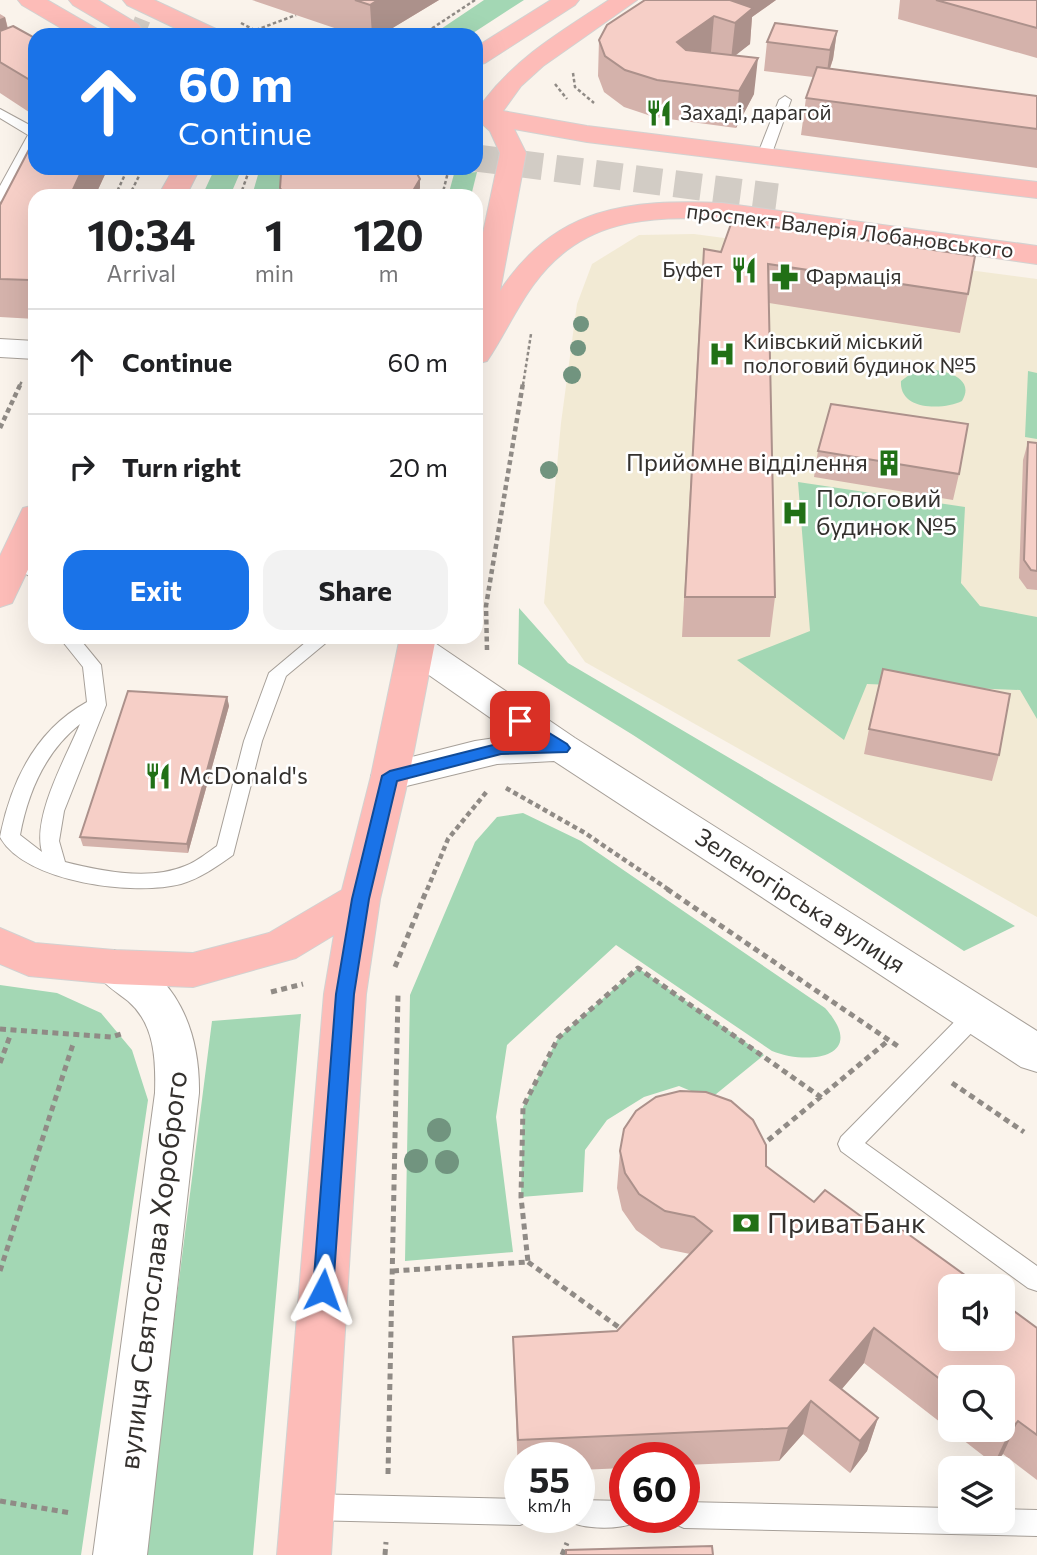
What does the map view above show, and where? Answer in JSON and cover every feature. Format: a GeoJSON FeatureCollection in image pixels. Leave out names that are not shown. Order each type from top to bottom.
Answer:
{"type":"FeatureCollection","features":[{"type":"Feature","properties":{"kind":"main road"},"geometry":{"type":"LineString","coordinates":[[81,0],[128,28]]}},
{"type":"Feature","properties":{"kind":"main road"},"geometry":{"type":"LineString","coordinates":[[135,0],[194,28]]}},
{"type":"Feature","properties":{"kind":"main road"},"geometry":{"type":"LineString","coordinates":[[483,54],[567,0]]}},
{"type":"Feature","properties":{"kind":"main road"},"geometry":{"type":"LineString","coordinates":[[483,275],[513,153],[506,134],[486,112],[512,80],[534,61],[625,0]]}},
{"type":"Feature","properties":{"kind":"main road"},"geometry":{"type":"LineString","coordinates":[[20,7],[42,28]]}},
{"type":"Feature","properties":{"kind":"main road"},"geometry":{"type":"LineString","coordinates":[[20,7],[72,28]]}},
{"type":"Feature","properties":{"kind":"main road","name":"проспект Валерія Лобановського"},"geometry":{"type":"LineString","coordinates":[[486,112],[770,177],[1037,232]]}},
{"type":"Feature","properties":{"kind":"main road","name":"проспект Валерія Лобановського"},"geometry":{"type":"LineString","coordinates":[[770,177],[1037,190]]}},
{"type":"Feature","properties":{"kind":"main road","name":"проспект Валерія Лобановського"},"geometry":{"type":"LineString","coordinates":[[770,177],[1037,210]]}},
{"type":"Feature","properties":{"kind":"main road","name":"проспект Валерія Лобановського"},"geometry":{"type":"LineString","coordinates":[[483,344],[532,266],[558,240],[587,223],[628,214],[676,209],[722,211],[1037,256]]}},
{"type":"Feature","properties":{"kind":"main road"},"geometry":{"type":"LineString","coordinates":[[0,595],[28,531]]}},
{"type":"Feature","properties":{"kind":"main road"},"geometry":{"type":"LineString","coordinates":[[304,1555],[345,994],[360,899],[390,776],[417,644]]}},
{"type":"Feature","properties":{"kind":"main road"},"geometry":{"type":"LineString","coordinates":[[0,945],[29,959],[114,967],[193,970],[281,946],[360,899]]}},
{"type":"Feature","properties":{"kind":"street"},"geometry":{"type":"LineString","coordinates":[[0,348],[28,350]]}},
{"type":"Feature","properties":{"kind":"street","name":"Зеленогірська вулиця"},"geometry":{"type":"LineString","coordinates":[[418,644],[562,748],[1037,1054]]}},
{"type":"Feature","properties":{"kind":"street"},"geometry":{"type":"LineString","coordinates":[[390,776],[501,749],[537,746],[562,748]]}},
{"type":"Feature","properties":{"kind":"street","name":"вулиця Святослава Хороброго"},"geometry":{"type":"LineString","coordinates":[[114,967],[156,1002],[170,1029],[178,1059],[176,1107],[120,1555]]}},
{"type":"Feature","properties":{"kind":"lane"},"geometry":{"type":"LineString","coordinates":[[770,177],[785,100]]}},
{"type":"Feature","properties":{"kind":"lane"},"geometry":{"type":"LineString","coordinates":[[0,113],[28,130]]}},
{"type":"Feature","properties":{"kind":"lane"},"geometry":{"type":"LineString","coordinates":[[0,198],[28,147]]}},
{"type":"Feature","properties":{"kind":"lane"},"geometry":{"type":"LineString","coordinates":[[57,867],[49,841],[54,811],[97,705],[92,665],[74,644]]}},
{"type":"Feature","properties":{"kind":"lane"},"geometry":{"type":"LineString","coordinates":[[97,705],[75,715],[40,752],[13,818],[10,837],[36,859],[89,876],[160,879],[192,872],[226,850],[253,741],[278,673],[315,644]]}},
{"type":"Feature","properties":{"kind":"lane"},"geometry":{"type":"LineString","coordinates":[[976,1014],[849,1144],[1037,1280]]}},
{"type":"Feature","properties":{"kind":"lane"},"geometry":{"type":"LineString","coordinates":[[307,1507],[504,1512]]}},
{"type":"Feature","properties":{"kind":"lane"},"geometry":{"type":"LineString","coordinates":[[700,1515],[1037,1523]]}},
{"type":"Feature","properties":{"kind":"path"},"geometry":{"type":"LineString","coordinates":[[433,28],[475,0]]}},
{"type":"Feature","properties":{"kind":"path"},"geometry":{"type":"LineString","coordinates":[[264,28],[296,15]]}},
{"type":"Feature","properties":{"kind":"path"},"geometry":{"type":"LineString","coordinates":[[578,65],[571,82],[575,89],[600,106]]}},
{"type":"Feature","properties":{"kind":"path"},"geometry":{"type":"LineString","coordinates":[[487,655],[486,606],[531,331]]}},
{"type":"Feature","properties":{"kind":"path"},"geometry":{"type":"LineString","coordinates":[[0,428],[23,379]]}},
{"type":"Feature","properties":{"kind":"path"},"geometry":{"type":"LineString","coordinates":[[502,785],[586,833],[1024,1132]]}},
{"type":"Feature","properties":{"kind":"path"},"geometry":{"type":"LineString","coordinates":[[528,1262],[521,1197],[523,1107],[558,1038],[638,968],[822,1098]]}},
{"type":"Feature","properties":{"kind":"path"},"geometry":{"type":"LineString","coordinates":[[385,1555],[398,994]]}},
{"type":"Feature","properties":{"kind":"path"},"geometry":{"type":"LineString","coordinates":[[0,1063],[10,1036]]}},
{"type":"Feature","properties":{"kind":"path"},"geometry":{"type":"LineString","coordinates":[[758,1149],[888,1040]]}},
{"type":"Feature","properties":{"kind":"path"},"geometry":{"type":"LineString","coordinates":[[0,1271],[74,1041]]}},
{"type":"Feature","properties":{"kind":"path"},"geometry":{"type":"LineString","coordinates":[[393,1271],[528,1262],[627,1333]]}},
{"type":"Feature","properties":{"kind":"path"},"geometry":{"type":"LineString","coordinates":[[0,1501],[71,1513]]}},
{"type":"Feature","properties":{"kind":"shaded area","name":"Пологовий будинок №5"},"geometry":{"type":"Polygon","coordinates":[[[694,234],[1037,279],[1037,917],[585,662],[544,603],[561,423],[577,304],[592,264],[639,235],[694,234]]]}},
{"type":"Feature","properties":{"kind":"green space"},"geometry":{"type":"Polygon","coordinates":[[[484,0],[524,0],[481,28],[442,28],[484,0]]]}},
{"type":"Feature","properties":{"kind":"green space"},"geometry":{"type":"Polygon","coordinates":[[[212,175],[239,175],[233,189],[205,189],[212,175]]]}},
{"type":"Feature","properties":{"kind":"green space"},"geometry":{"type":"Polygon","coordinates":[[[258,175],[293,175],[285,189],[254,189],[258,175]]]}},
{"type":"Feature","properties":{"kind":"green space"},"geometry":{"type":"Polygon","coordinates":[[[454,175],[476,175],[473,189],[450,189],[454,175]]]}},
{"type":"Feature","properties":{"kind":"green space"},"geometry":{"type":"Polygon","coordinates":[[[922,369],[938,370],[961,380],[965,385],[962,401],[934,407],[915,403],[907,398],[902,391],[901,381],[922,369]]]}},
{"type":"Feature","properties":{"kind":"green space"},"geometry":{"type":"Polygon","coordinates":[[[1028,371],[1037,373],[1037,439],[1025,437],[1028,371]]]}},
{"type":"Feature","properties":{"kind":"green space"},"geometry":{"type":"Polygon","coordinates":[[[798,482],[965,507],[961,583],[980,606],[1037,617],[1037,719],[1020,690],[867,684],[844,740],[737,660],[810,631],[798,482]]]}},
{"type":"Feature","properties":{"kind":"green space"},"geometry":{"type":"Polygon","coordinates":[[[519,608],[568,663],[1015,926],[964,951],[633,735],[518,664],[519,608]]]}},
{"type":"Feature","properties":{"kind":"green space"},"geometry":{"type":"Polygon","coordinates":[[[523,813],[581,841],[825,1008],[837,1025],[840,1037],[837,1047],[829,1054],[817,1057],[802,1058],[772,1051],[616,945],[507,1045],[496,1117],[513,1252],[405,1261],[410,995],[475,842],[497,817],[523,813]]]}},
{"type":"Feature","properties":{"kind":"green space"},"geometry":{"type":"Polygon","coordinates":[[[638,968],[764,1055],[710,1099],[679,1086],[644,1097],[607,1120],[585,1150],[583,1192],[521,1197],[523,1107],[558,1038],[638,968]]]}},
{"type":"Feature","properties":{"kind":"green space"},"geometry":{"type":"Polygon","coordinates":[[[0,985],[57,993],[101,1013],[132,1050],[148,1100],[81,1555],[0,1555],[0,985]]]}},
{"type":"Feature","properties":{"kind":"green space"},"geometry":{"type":"Polygon","coordinates":[[[301,1014],[253,1555],[144,1555],[212,1021],[301,1014]]]}},
{"type":"Feature","properties":{"kind":"building"},"geometry":{"type":"Polygon","coordinates":[[[355,0],[378,0],[370,5],[355,0]]]}},
{"type":"Feature","properties":{"kind":"building"},"geometry":{"type":"Polygon","coordinates":[[[645,0],[730,0],[753,8],[735,23],[714,16],[677,42],[686,50],[758,58],[739,91],[657,80],[625,70],[605,56],[599,40],[607,25],[645,0]]]}},
{"type":"Feature","properties":{"kind":"building"},"geometry":{"type":"Polygon","coordinates":[[[936,0],[1037,0],[1037,28],[936,0]]]}},
{"type":"Feature","properties":{"kind":"building"},"geometry":{"type":"Polygon","coordinates":[[[775,23],[837,31],[830,50],[767,42],[775,23]]]}},
{"type":"Feature","properties":{"kind":"building"},"geometry":{"type":"Polygon","coordinates":[[[13,26],[28,34],[28,79],[0,62],[0,31],[13,26]]]}},
{"type":"Feature","properties":{"kind":"building"},"geometry":{"type":"Polygon","coordinates":[[[817,67],[1037,96],[1037,129],[806,98],[817,67]]]}},
{"type":"Feature","properties":{"kind":"building"},"geometry":{"type":"Polygon","coordinates":[[[28,151],[28,175],[80,175],[73,189],[28,189],[28,280],[0,279],[0,205],[28,151]]]}},
{"type":"Feature","properties":{"kind":"building"},"geometry":{"type":"Polygon","coordinates":[[[281,175],[418,175],[420,179],[414,189],[280,188],[281,175]]]}},
{"type":"Feature","properties":{"kind":"building"},"geometry":{"type":"Polygon","coordinates":[[[732,221],[975,256],[968,294],[768,264],[775,597],[685,597],[704,249],[721,252],[732,221]]]}},
{"type":"Feature","properties":{"kind":"building"},"geometry":{"type":"Polygon","coordinates":[[[831,404],[968,424],[959,474],[818,451],[831,404]]]}},
{"type":"Feature","properties":{"kind":"building"},"geometry":{"type":"Polygon","coordinates":[[[1028,442],[1037,443],[1037,571],[1031,570],[1024,560],[1028,442]]]}},
{"type":"Feature","properties":{"kind":"building"},"geometry":{"type":"Polygon","coordinates":[[[883,669],[1010,694],[999,755],[869,729],[883,669]]]}},
{"type":"Feature","properties":{"kind":"building","name":"McDonald's"},"geometry":{"type":"Polygon","coordinates":[[[128,691],[227,697],[187,844],[80,837],[128,691]]]}},
{"type":"Feature","properties":{"kind":"building"},"geometry":{"type":"Polygon","coordinates":[[[680,1091],[706,1092],[731,1101],[753,1120],[766,1145],[766,1166],[814,1202],[825,1190],[877,1228],[886,1218],[963,1274],[938,1274],[938,1351],[1015,1351],[1015,1312],[1037,1328],[1037,1435],[1018,1421],[1015,1425],[1015,1365],[938,1365],[938,1378],[874,1328],[830,1380],[878,1418],[860,1441],[811,1401],[788,1428],[518,1440],[513,1337],[617,1331],[712,1231],[694,1217],[665,1211],[639,1194],[625,1173],[620,1151],[624,1129],[636,1111],[656,1097],[680,1091]]]}},
{"type":"Feature","properties":{"kind":"building"},"geometry":{"type":"Polygon","coordinates":[[[712,1546],[713,1555],[566,1555],[566,1550],[712,1546]]]}},
{"type":"Feature","properties":{"kind":"tunnel"},"geometry":{"type":"LineString","coordinates":[[483,159],[777,197]]}},
{"type":"Feature","properties":{"kind":"place","name":"Захаді, дарагой"},"geometry":{"type":"Point","coordinates":[659,113]}},
{"type":"Feature","properties":{"kind":"place","name":"Буфет"},"geometry":{"type":"Point","coordinates":[744,270]}},
{"type":"Feature","properties":{"kind":"place","name":"Фармація"},"geometry":{"type":"Point","coordinates":[785,277]}},
{"type":"Feature","properties":{"kind":"place","name":"Киівський міський пологовий будинок №5"},"geometry":{"type":"Point","coordinates":[722,354]}},
{"type":"Feature","properties":{"kind":"place","name":"Прийомне відділення"},"geometry":{"type":"Point","coordinates":[889,463]}},
{"type":"Feature","properties":{"kind":"place","name":"Пологовий будинок №5"},"geometry":{"type":"Point","coordinates":[795,513]}},
{"type":"Feature","properties":{"kind":"place","name":"McDonald's"},"geometry":{"type":"Point","coordinates":[158,776]}},
{"type":"Feature","properties":{"kind":"place","name":"ПриватБанк"},"geometry":{"type":"Point","coordinates":[746,1223]}},
{"type":"Feature","properties":{"kind":"route"},"geometry":{"type":"LineString","coordinates":[[323,1290],[345,994],[360,899],[390,776],[518,746],[562,748],[520,721]]}}]}
